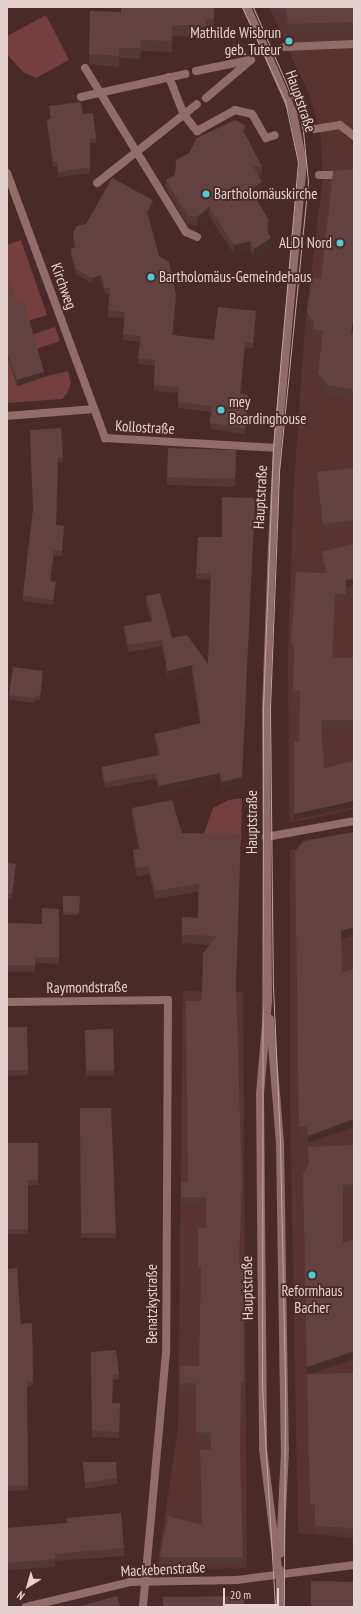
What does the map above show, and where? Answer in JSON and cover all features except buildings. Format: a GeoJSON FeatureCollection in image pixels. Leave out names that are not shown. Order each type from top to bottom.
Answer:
{"type":"FeatureCollection","features":[{"type":"Feature","properties":{"kind":"street","name":"Hauptstraße"},"geometry":{"type":"LineString","coordinates":[[247,7],[293,113],[303,163],[277,448],[266,703],[268,1001],[260,1094],[262,1387],[263,1449],[279,1575]]}},
{"type":"Feature","properties":{"kind":"street"},"geometry":{"type":"LineString","coordinates":[[285,47],[354,44]]}},
{"type":"Feature","properties":{"kind":"street"},"geometry":{"type":"LineString","coordinates":[[196,71],[251,60],[206,98]]}},
{"type":"Feature","properties":{"kind":"street"},"geometry":{"type":"LineString","coordinates":[[85,68],[186,232],[197,237]]}},
{"type":"Feature","properties":{"kind":"street"},"geometry":{"type":"LineString","coordinates":[[81,97],[185,74]]}},
{"type":"Feature","properties":{"kind":"street"},"geometry":{"type":"LineString","coordinates":[[169,77],[184,115],[197,131],[229,111],[244,111],[252,114],[266,138],[276,136]]}},
{"type":"Feature","properties":{"kind":"street"},"geometry":{"type":"LineString","coordinates":[[97,183],[197,104]]}},
{"type":"Feature","properties":{"kind":"street"},"geometry":{"type":"LineString","coordinates":[[315,129],[340,125],[354,136]]}},
{"type":"Feature","properties":{"kind":"street","name":"Kirchweg"},"geometry":{"type":"LineString","coordinates":[[7,173],[94,409]]}},
{"type":"Feature","properties":{"kind":"street"},"geometry":{"type":"LineString","coordinates":[[319,175],[354,175]]}},
{"type":"Feature","properties":{"kind":"street","name":"Kollostraße"},"geometry":{"type":"LineString","coordinates":[[94,409],[106,438],[277,448]]}},
{"type":"Feature","properties":{"kind":"street"},"geometry":{"type":"LineString","coordinates":[[7,416],[94,409]]}},
{"type":"Feature","properties":{"kind":"street"},"geometry":{"type":"LineString","coordinates":[[266,837],[354,821]]}},
{"type":"Feature","properties":{"kind":"street","name":"Raymondstraße"},"geometry":{"type":"LineString","coordinates":[[7,1002],[168,1000]]}},
{"type":"Feature","properties":{"kind":"street","name":"Benatzkystraße"},"geometry":{"type":"LineString","coordinates":[[143,1607],[166,1353],[168,1000]]}},
{"type":"Feature","properties":{"kind":"street","name":"Hauptstraße"},"geometry":{"type":"LineString","coordinates":[[268,1001],[279,1094],[281,1158],[285,1449],[279,1575],[280,1607]]}},
{"type":"Feature","properties":{"kind":"street","name":"Mackebenstraße"},"geometry":{"type":"LineString","coordinates":[[26,1607],[146,1581],[279,1575],[354,1565]]}},
{"type":"Feature","properties":{"kind":"shaded area"},"geometry":{"type":"Polygon","coordinates":[[[269,7],[354,7],[354,809],[289,823],[288,651],[294,484],[305,325],[323,177],[320,132],[310,97],[269,7]]]}},
{"type":"Feature","properties":{"kind":"shaded area"},"geometry":{"type":"Polygon","coordinates":[[[46,15],[69,60],[36,78],[23,72],[7,54],[7,36],[46,15]]]}},
{"type":"Feature","properties":{"kind":"shaded area"},"geometry":{"type":"Polygon","coordinates":[[[21,240],[47,315],[28,321],[17,308],[7,283],[7,245],[21,240]]]}},
{"type":"Feature","properties":{"kind":"shaded area"},"geometry":{"type":"Polygon","coordinates":[[[55,327],[60,341],[36,349],[7,343],[55,327]]]}},
{"type":"Feature","properties":{"kind":"shaded area"},"geometry":{"type":"Polygon","coordinates":[[[7,354],[44,377],[68,371],[71,383],[67,393],[62,399],[7,403],[7,354]]]}},
{"type":"Feature","properties":{"kind":"shaded area"},"geometry":{"type":"Polygon","coordinates":[[[242,798],[241,842],[201,841],[213,808],[229,800],[242,798]]]}},
{"type":"Feature","properties":{"kind":"shaded area"},"geometry":{"type":"Polygon","coordinates":[[[354,837],[354,1538],[298,1533],[290,1103],[290,850],[354,837]]]}},
{"type":"Feature","properties":{"kind":"shaded area"},"geometry":{"type":"Polygon","coordinates":[[[183,991],[243,992],[247,1568],[157,1570],[178,1428],[183,991]]]}},
{"type":"Feature","properties":{"kind":"tram line"},"geometry":{"type":"LineString","coordinates":[[242,7],[285,101],[298,162],[273,448],[263,711],[262,1387],[275,1607]]}},
{"type":"Feature","properties":{"kind":"tram line"},"geometry":{"type":"LineString","coordinates":[[253,7],[297,108],[303,131],[308,181],[279,474],[270,710],[273,987],[280,1143],[285,1385],[284,1607]]}},
{"type":"Feature","properties":{"kind":"place","name":"Mathilde Wisbrun geb. Tuteur"},"geometry":{"type":"Point","coordinates":[289,41]}},
{"type":"Feature","properties":{"kind":"place","name":"Bartholomäuskirche"},"geometry":{"type":"Point","coordinates":[206,194]}},
{"type":"Feature","properties":{"kind":"place","name":"ALDI Nord"},"geometry":{"type":"Point","coordinates":[340,243]}},
{"type":"Feature","properties":{"kind":"place","name":"Bartholomäus-Gemeindehaus"},"geometry":{"type":"Point","coordinates":[151,277]}},
{"type":"Feature","properties":{"kind":"place","name":"mey Boardinghouse"},"geometry":{"type":"Point","coordinates":[221,410]}},
{"type":"Feature","properties":{"kind":"place","name":"Reformhaus Bacher"},"geometry":{"type":"Point","coordinates":[312,1275]}}]}
